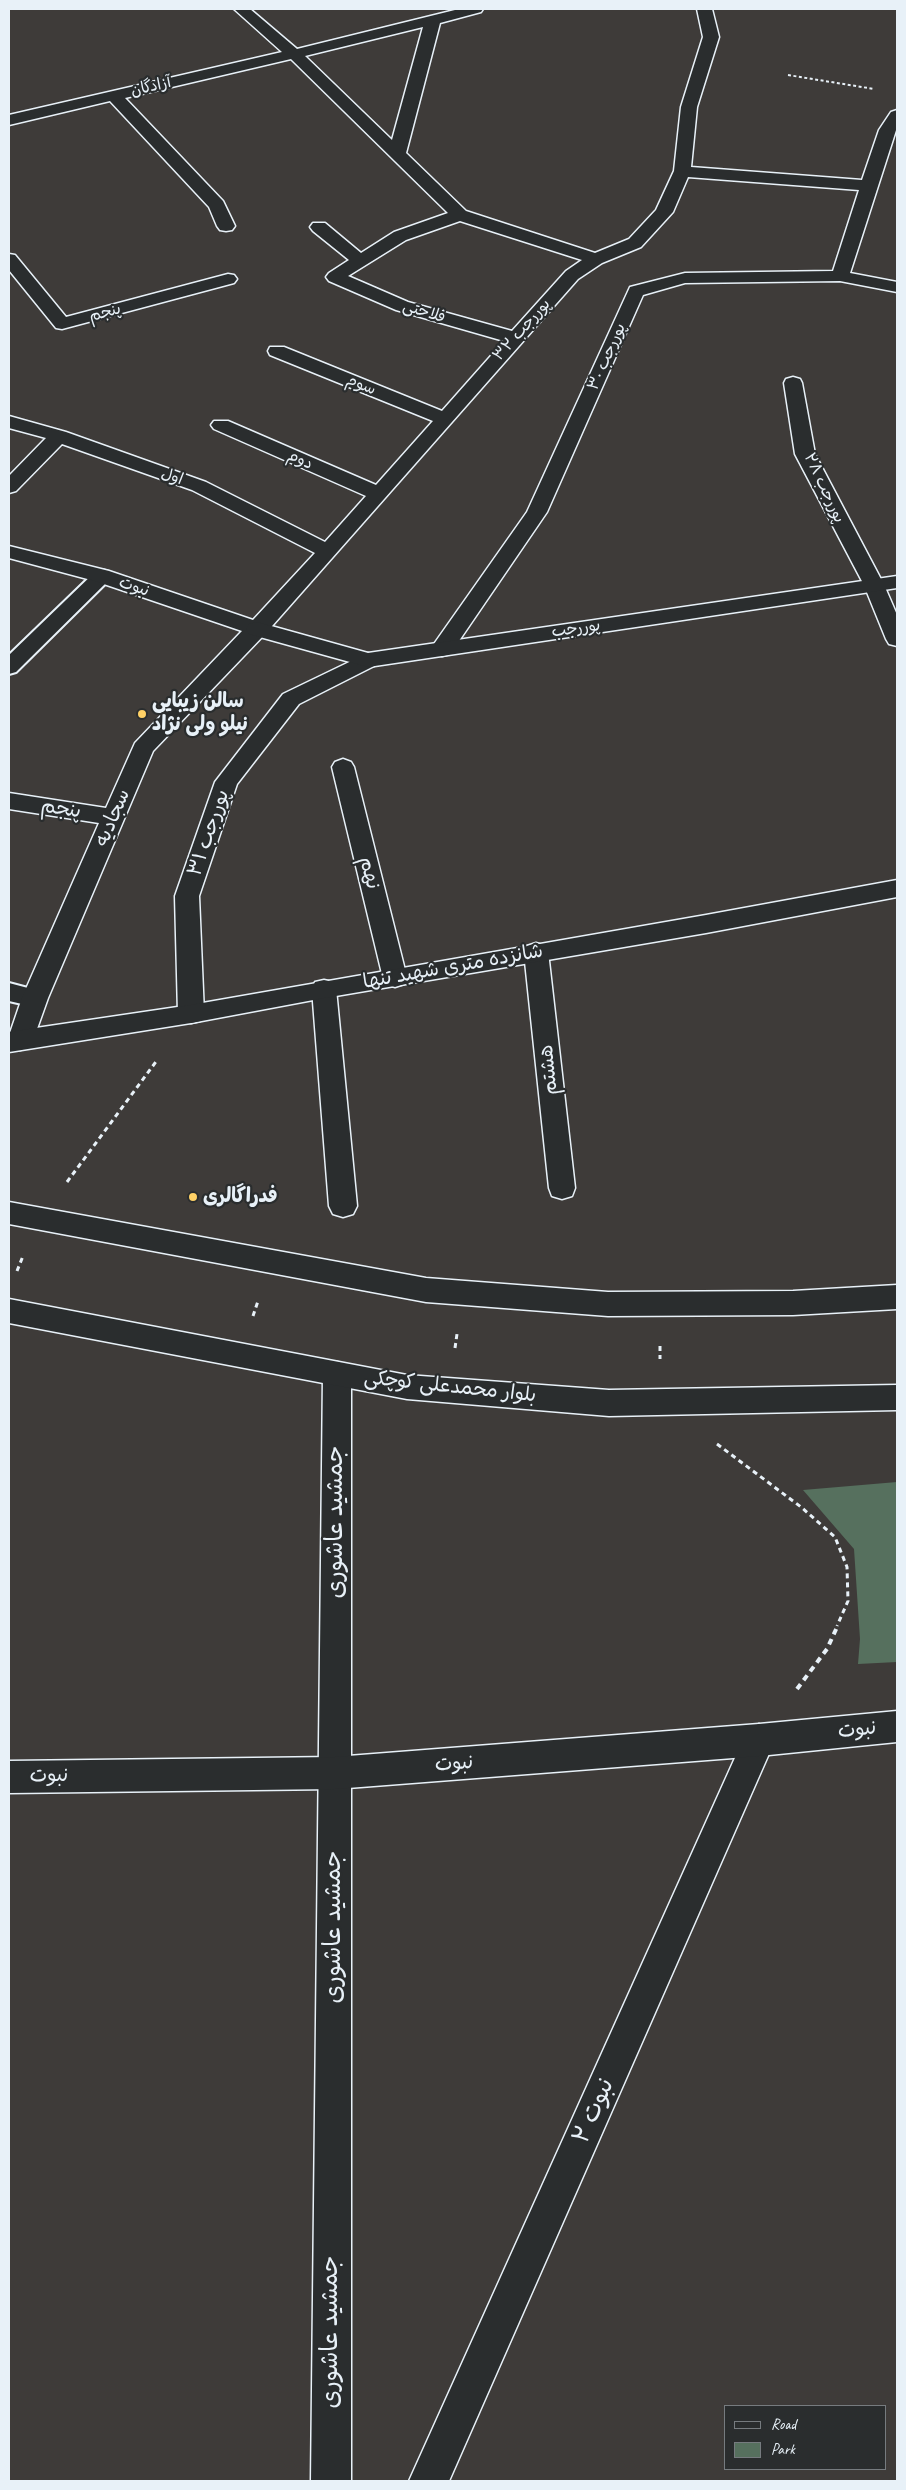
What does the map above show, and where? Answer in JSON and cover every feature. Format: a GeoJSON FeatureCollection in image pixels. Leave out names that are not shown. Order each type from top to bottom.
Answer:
{"type":"FeatureCollection","features":[{"type":"Feature","properties":{"kind":"street"},"geometry":{"type":"LineString","coordinates":[[241,9],[294,54],[460,215],[596,259]]}},
{"type":"Feature","properties":{"kind":"street","name":"آزادگان"},"geometry":{"type":"LineString","coordinates":[[9,120],[294,54],[476,9]]}},
{"type":"Feature","properties":{"kind":"street","name":"پوررجب ۳۲"},"geometry":{"type":"LineString","coordinates":[[257,629],[572,275],[596,259],[635,243],[664,212],[682,171],[689,107],[711,37],[705,9]]}},
{"type":"Feature","properties":{"kind":"street"},"geometry":{"type":"LineString","coordinates":[[397,154],[433,19]]}},
{"type":"Feature","properties":{"kind":"street"},"geometry":{"type":"LineString","coordinates":[[114,96],[217,205],[226,226]]}},
{"type":"Feature","properties":{"kind":"street"},"geometry":{"type":"LineString","coordinates":[[840,276],[869,186],[897,115]]}},
{"type":"Feature","properties":{"kind":"street"},"geometry":{"type":"LineString","coordinates":[[892,131],[897,146]]}},
{"type":"Feature","properties":{"kind":"street"},"geometry":{"type":"LineString","coordinates":[[682,171],[869,186]]}},
{"type":"Feature","properties":{"kind":"street"},"geometry":{"type":"LineString","coordinates":[[318,227],[362,262],[400,236],[460,215]]}},
{"type":"Feature","properties":{"kind":"street","name":"پنجم"},"geometry":{"type":"LineString","coordinates":[[9,259],[62,324],[228,279]]}},
{"type":"Feature","properties":{"kind":"street","name":"فلاحتی"},"geometry":{"type":"LineString","coordinates":[[362,262],[335,277],[402,306],[515,338]]}},
{"type":"Feature","properties":{"kind":"street","name":"پوررجب ۳۰"},"geometry":{"type":"LineString","coordinates":[[442,649],[537,512],[636,291],[685,278],[840,276],[897,287]]}},
{"type":"Feature","properties":{"kind":"street","name":"سوم"},"geometry":{"type":"LineString","coordinates":[[277,351],[445,419]]}},
{"type":"Feature","properties":{"kind":"street","name":"پوررجب ۲۸"},"geometry":{"type":"LineString","coordinates":[[793,383],[806,454],[815,476],[874,586],[897,639]]}},
{"type":"Feature","properties":{"kind":"street","name":"اول"},"geometry":{"type":"LineString","coordinates":[[9,422],[59,436],[199,486],[327,551]]}},
{"type":"Feature","properties":{"kind":"street","name":"دوم"},"geometry":{"type":"LineString","coordinates":[[221,425],[379,494]]}},
{"type":"Feature","properties":{"kind":"street"},"geometry":{"type":"LineString","coordinates":[[9,487],[59,436]]}},
{"type":"Feature","properties":{"kind":"street","name":"نبوت"},"geometry":{"type":"LineString","coordinates":[[9,552],[102,576],[257,629]]}},
{"type":"Feature","properties":{"kind":"street","name":"پوررجب"},"geometry":{"type":"LineString","coordinates":[[257,629],[368,660],[897,582]]}},
{"type":"Feature","properties":{"kind":"street","name":"سجادیه"},"geometry":{"type":"LineString","coordinates":[[14,1041],[35,998],[143,748],[257,629]]}},
{"type":"Feature","properties":{"kind":"street","name":"پوررجب ۳۱"},"geometry":{"type":"LineString","coordinates":[[191,1014],[188,896],[226,782],[292,699],[368,660]]}},
{"type":"Feature","properties":{"kind":"street","name":"نهم"},"geometry":{"type":"LineString","coordinates":[[343,767],[395,978]]}},
{"type":"Feature","properties":{"kind":"street","name":"پنجم"},"geometry":{"type":"LineString","coordinates":[[9,801],[113,817]]}},
{"type":"Feature","properties":{"kind":"street","name":"شانزده متری شهید تنها"},"geometry":{"type":"LineString","coordinates":[[14,1041],[191,1014],[897,888]]}},
{"type":"Feature","properties":{"kind":"street","name":"هشتم"},"geometry":{"type":"LineString","coordinates":[[536,952],[562,1188]]}},
{"type":"Feature","properties":{"kind":"street"},"geometry":{"type":"LineString","coordinates":[[324,989],[343,1206]]}},
{"type":"Feature","properties":{"kind":"street"},"geometry":{"type":"LineString","coordinates":[[9,1212],[426,1290],[608,1304],[793,1303],[897,1297]]}},
{"type":"Feature","properties":{"kind":"street","name":"بلوار محمدعلی کوچکی"},"geometry":{"type":"LineString","coordinates":[[9,1311],[407,1387],[609,1403],[897,1398]]}},
{"type":"Feature","properties":{"kind":"street","name":"جمشید عاشوری"},"geometry":{"type":"LineString","coordinates":[[331,2481],[338,1374]]}},
{"type":"Feature","properties":{"kind":"street","name":"نبوت"},"geometry":{"type":"LineString","coordinates":[[9,1776],[335,1773],[760,1740],[897,1726]]}},
{"type":"Feature","properties":{"kind":"street","name":"نبوت ۲"},"geometry":{"type":"LineString","coordinates":[[429,2481],[760,1740]]}},
{"type":"Feature","properties":{"kind":"lane"},"geometry":{"type":"LineString","coordinates":[[9,667],[102,576]]}},
{"type":"Feature","properties":{"kind":"lane"},"geometry":{"type":"LineString","coordinates":[[9,992],[35,998]]}},
{"type":"Feature","properties":{"kind":"path"},"geometry":{"type":"LineString","coordinates":[[788,75],[879,90]]}},
{"type":"Feature","properties":{"kind":"path"},"geometry":{"type":"LineString","coordinates":[[16,1272],[40,1219],[191,1014]]}},
{"type":"Feature","properties":{"kind":"path"},"geometry":{"type":"LineString","coordinates":[[240,1355],[271,1262]]}},
{"type":"Feature","properties":{"kind":"path"},"geometry":{"type":"LineString","coordinates":[[448,1390],[464,1293]]}},
{"type":"Feature","properties":{"kind":"path"},"geometry":{"type":"LineString","coordinates":[[659,1304],[660,1403],[801,1507],[835,1537],[846,1568],[848,1601],[827,1649],[760,1740]]}},
{"type":"Feature","properties":{"kind":"green space"},"geometry":{"type":"Polygon","coordinates":[[[897,1482],[897,1662],[858,1664],[860,1639],[854,1549],[803,1490],[897,1482]]]}},
{"type":"Feature","properties":{"kind":"place","name":"سالن زیبایی نیلو ولی نژاد"},"geometry":{"type":"Point","coordinates":[142,714]}},
{"type":"Feature","properties":{"kind":"place","name":"فدراگالری"},"geometry":{"type":"Point","coordinates":[193,1197]}}]}
